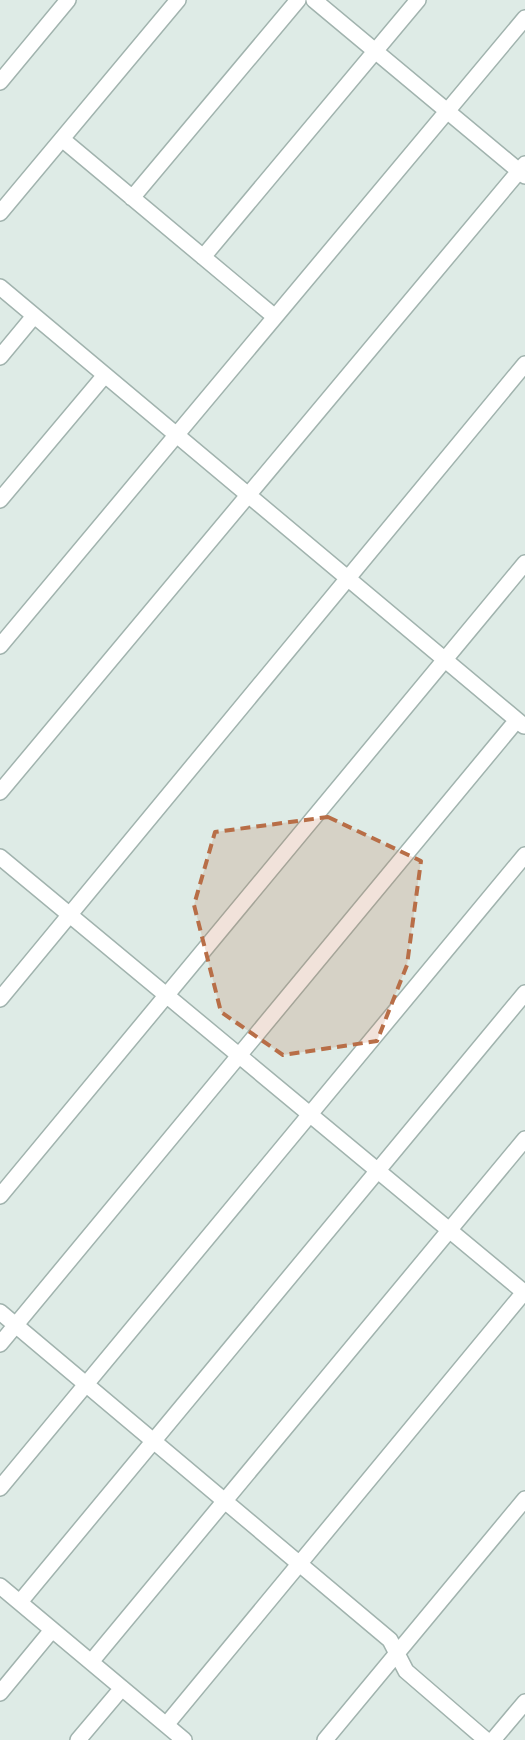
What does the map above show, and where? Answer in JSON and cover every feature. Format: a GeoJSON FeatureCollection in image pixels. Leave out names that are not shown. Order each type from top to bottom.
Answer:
{"type":"FeatureCollection","features":[{"type":"Feature","properties":{"kind":"street"},"geometry":{"type":"LineString","coordinates":[[0,82],[68,0]]}},
{"type":"Feature","properties":{"kind":"street"},"geometry":{"type":"LineString","coordinates":[[0,213],[178,0]]}},
{"type":"Feature","properties":{"kind":"street"},"geometry":{"type":"LineString","coordinates":[[132,198],[298,0]]}},
{"type":"Feature","properties":{"kind":"street"},"geometry":{"type":"LineString","coordinates":[[0,792],[248,495],[523,171],[447,112],[314,0]]}},
{"type":"Feature","properties":{"kind":"street"},"geometry":{"type":"LineString","coordinates":[[203,257],[418,0]]}},
{"type":"Feature","properties":{"kind":"street"},"geometry":{"type":"LineString","coordinates":[[0,646],[525,18]]}},
{"type":"Feature","properties":{"kind":"street"},"geometry":{"type":"LineString","coordinates":[[62,139],[275,317]]}},
{"type":"Feature","properties":{"kind":"street"},"geometry":{"type":"LineString","coordinates":[[0,287],[521,724],[239,1056],[0,1344]]}},
{"type":"Feature","properties":{"kind":"street"},"geometry":{"type":"LineString","coordinates":[[0,357],[34,316]]}},
{"type":"Feature","properties":{"kind":"street"},"geometry":{"type":"LineString","coordinates":[[0,999],[525,364]]}},
{"type":"Feature","properties":{"kind":"street"},"geometry":{"type":"LineString","coordinates":[[0,500],[105,375]]}},
{"type":"Feature","properties":{"kind":"street"},"geometry":{"type":"LineString","coordinates":[[0,1196],[525,563]]}},
{"type":"Feature","properties":{"kind":"street"},"geometry":{"type":"LineString","coordinates":[[0,1488],[525,855]]}},
{"type":"Feature","properties":{"kind":"street"},"geometry":{"type":"LineString","coordinates":[[0,857],[525,1292],[166,1724]]}},
{"type":"Feature","properties":{"kind":"street"},"geometry":{"type":"LineString","coordinates":[[20,1602],[525,993]]}},
{"type":"Feature","properties":{"kind":"street"},"geometry":{"type":"LineString","coordinates":[[91,1662],[525,1139]]}},
{"type":"Feature","properties":{"kind":"street"},"geometry":{"type":"LineString","coordinates":[[0,1312],[390,1640],[406,1671],[486,1740]]}},
{"type":"Feature","properties":{"kind":"street"},"geometry":{"type":"LineString","coordinates":[[325,1740],[525,1499]]}},
{"type":"Feature","properties":{"kind":"street"},"geometry":{"type":"LineString","coordinates":[[0,1586],[184,1740]]}},
{"type":"Feature","properties":{"kind":"street"},"geometry":{"type":"LineString","coordinates":[[0,1693],[52,1630]]}},
{"type":"Feature","properties":{"kind":"street"},"geometry":{"type":"LineString","coordinates":[[78,1740],[122,1688]]}},
{"type":"Feature","properties":{"kind":"street"},"geometry":{"type":"LineString","coordinates":[[493,1740],[525,1702]]}},
{"type":"Feature","properties":{"kind":"highlighted area"},"geometry":{"type":"Polygon","coordinates":[[[328,817],[421,861],[407,965],[377,1041],[283,1055],[221,1012],[194,905],[215,832],[328,817]]]}}]}
